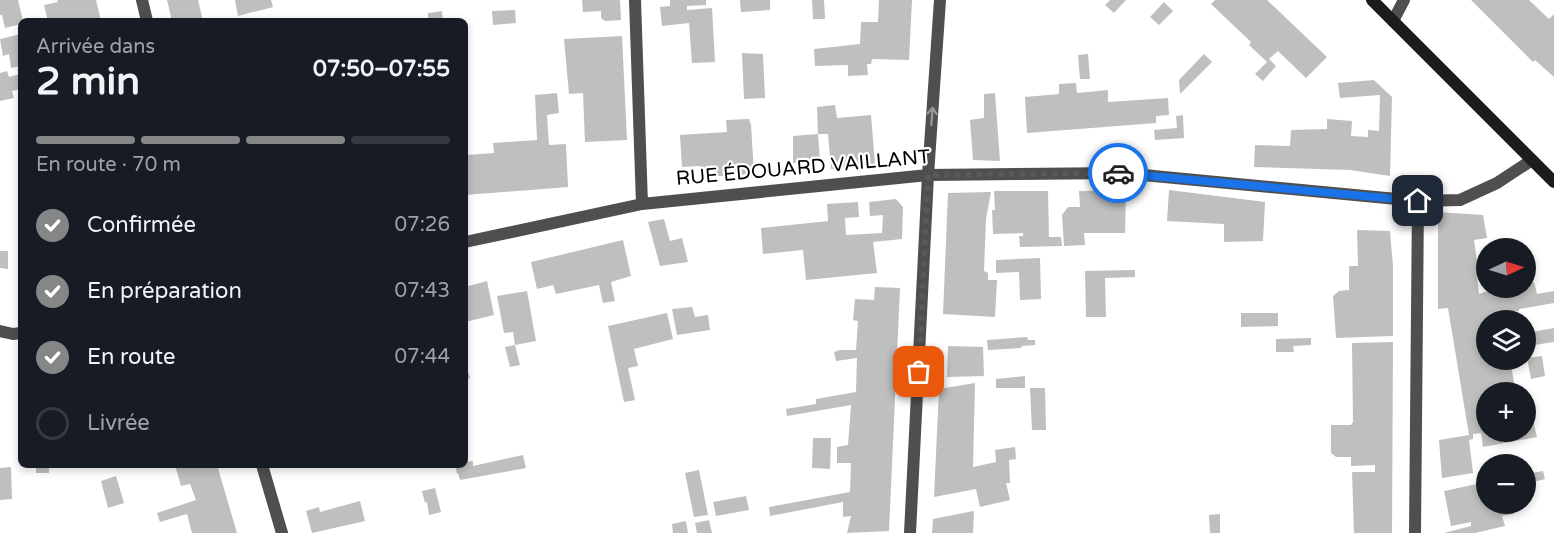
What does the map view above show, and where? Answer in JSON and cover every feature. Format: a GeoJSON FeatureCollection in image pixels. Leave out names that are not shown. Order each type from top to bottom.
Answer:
{"type":"FeatureCollection","features":[{"type":"Feature","properties":{"kind":"main road"},"geometry":{"type":"LineString","coordinates":[[1372,0],[1554,182]]}},
{"type":"Feature","properties":{"kind":"street"},"geometry":{"type":"LineString","coordinates":[[142,0],[146,18]]}},
{"type":"Feature","properties":{"kind":"street"},"geometry":{"type":"LineString","coordinates":[[636,0],[642,204]]}},
{"type":"Feature","properties":{"kind":"street"},"geometry":{"type":"LineString","coordinates":[[910,533],[928,175],[940,0]]}},
{"type":"Feature","properties":{"kind":"street"},"geometry":{"type":"LineString","coordinates":[[1393,21],[1404,0]]}},
{"type":"Feature","properties":{"kind":"street","name":"RUE ÉDOUARD VAILLANT"},"geometry":{"type":"LineString","coordinates":[[468,241],[642,204],[928,175],[1122,173],[1418,201],[1461,200],[1497,183],[1532,160]]}},
{"type":"Feature","properties":{"kind":"street"},"geometry":{"type":"LineString","coordinates":[[1414,533],[1418,201]]}},
{"type":"Feature","properties":{"kind":"street"},"geometry":{"type":"LineString","coordinates":[[0,331],[18,333]]}},
{"type":"Feature","properties":{"kind":"street"},"geometry":{"type":"LineString","coordinates":[[263,468],[282,533]]}},
{"type":"Feature","properties":{"kind":"building"},"geometry":{"type":"Polygon","coordinates":[[[0,0],[18,0],[22,18],[18,18],[18,25],[5,28],[2,15],[0,15],[0,0]]]}},
{"type":"Feature","properties":{"kind":"building"},"geometry":{"type":"Polygon","coordinates":[[[57,0],[96,0],[100,18],[47,18],[44,5],[58,2],[57,0]]]}},
{"type":"Feature","properties":{"kind":"building"},"geometry":{"type":"Polygon","coordinates":[[[167,0],[198,0],[202,18],[171,18],[167,0]]]}},
{"type":"Feature","properties":{"kind":"building"},"geometry":{"type":"Polygon","coordinates":[[[235,0],[271,0],[273,7],[238,16],[235,0]]]}},
{"type":"Feature","properties":{"kind":"building"},"geometry":{"type":"Polygon","coordinates":[[[582,0],[620,0],[621,20],[605,21],[601,18],[601,11],[583,12],[582,0]]]}},
{"type":"Feature","properties":{"kind":"building"},"geometry":{"type":"Polygon","coordinates":[[[670,0],[706,0],[706,5],[687,6],[687,10],[712,8],[715,62],[692,63],[689,23],[662,26],[660,7],[670,6],[670,0]]]}},
{"type":"Feature","properties":{"kind":"building"},"geometry":{"type":"Polygon","coordinates":[[[740,0],[770,0],[770,10],[741,12],[740,0]]]}},
{"type":"Feature","properties":{"kind":"building"},"geometry":{"type":"Polygon","coordinates":[[[812,0],[824,0],[825,19],[813,19],[812,0]]]}},
{"type":"Feature","properties":{"kind":"building"},"geometry":{"type":"Polygon","coordinates":[[[879,0],[912,0],[909,60],[872,59],[871,64],[867,64],[868,75],[848,76],[848,65],[815,66],[814,49],[860,44],[861,22],[878,22],[879,0]]]}},
{"type":"Feature","properties":{"kind":"building"},"geometry":{"type":"Polygon","coordinates":[[[1110,0],[1126,0],[1114,13],[1105,5],[1110,0]]]}},
{"type":"Feature","properties":{"kind":"building"},"geometry":{"type":"Polygon","coordinates":[[[1215,0],[1267,0],[1327,57],[1306,78],[1278,51],[1269,59],[1276,66],[1263,81],[1255,74],[1267,62],[1249,45],[1251,42],[1211,4],[1215,0]]]}},
{"type":"Feature","properties":{"kind":"building"},"geometry":{"type":"Polygon","coordinates":[[[1471,0],[1529,0],[1549,19],[1554,14],[1554,77],[1535,60],[1533,62],[1471,0]]]}},
{"type":"Feature","properties":{"kind":"building"},"geometry":{"type":"Polygon","coordinates":[[[1164,2],[1173,11],[1159,25],[1150,17],[1164,2]]]}},
{"type":"Feature","properties":{"kind":"building"},"geometry":{"type":"Polygon","coordinates":[[[515,10],[516,23],[493,25],[492,11],[515,10]]]}},
{"type":"Feature","properties":{"kind":"building"},"geometry":{"type":"Polygon","coordinates":[[[442,11],[443,18],[428,18],[428,13],[442,11]]]}},
{"type":"Feature","properties":{"kind":"building"},"geometry":{"type":"Polygon","coordinates":[[[18,35],[18,67],[11,68],[9,54],[3,56],[0,39],[18,35]]]}},
{"type":"Feature","properties":{"kind":"building"},"geometry":{"type":"Polygon","coordinates":[[[622,36],[627,140],[585,142],[583,93],[569,94],[564,39],[622,36]]]}},
{"type":"Feature","properties":{"kind":"building"},"geometry":{"type":"Polygon","coordinates":[[[742,53],[763,54],[765,98],[744,99],[742,53]]]}},
{"type":"Feature","properties":{"kind":"building"},"geometry":{"type":"Polygon","coordinates":[[[1088,54],[1090,79],[1080,79],[1078,55],[1088,54]]]}},
{"type":"Feature","properties":{"kind":"building"},"geometry":{"type":"Polygon","coordinates":[[[1204,54],[1212,62],[1180,94],[1179,80],[1204,54]]]}},
{"type":"Feature","properties":{"kind":"building"},"geometry":{"type":"Polygon","coordinates":[[[7,71],[9,77],[18,75],[18,90],[12,91],[14,98],[0,101],[0,73],[7,71]]]}},
{"type":"Feature","properties":{"kind":"building"},"geometry":{"type":"Polygon","coordinates":[[[1374,80],[1392,97],[1390,176],[1350,170],[1254,167],[1255,145],[1290,146],[1291,130],[1327,129],[1327,119],[1352,121],[1351,136],[1368,137],[1368,130],[1379,131],[1380,95],[1340,98],[1338,83],[1374,80]]]}},
{"type":"Feature","properties":{"kind":"building"},"geometry":{"type":"Polygon","coordinates":[[[1076,83],[1077,93],[1108,90],[1108,102],[1168,98],[1169,115],[1156,116],[1156,123],[1027,133],[1025,97],[1059,94],[1059,84],[1076,83]]]}},
{"type":"Feature","properties":{"kind":"building"},"geometry":{"type":"Polygon","coordinates":[[[557,93],[559,113],[547,115],[549,145],[566,144],[568,187],[468,195],[468,155],[494,153],[493,143],[537,140],[535,95],[557,93]]]}},
{"type":"Feature","properties":{"kind":"building"},"geometry":{"type":"Polygon","coordinates":[[[995,93],[1000,161],[973,160],[970,120],[984,118],[984,94],[995,93]]]}},
{"type":"Feature","properties":{"kind":"building"},"geometry":{"type":"Polygon","coordinates":[[[835,105],[837,118],[871,115],[875,164],[831,169],[828,134],[818,134],[817,107],[835,105]]]}},
{"type":"Feature","properties":{"kind":"building"},"geometry":{"type":"Polygon","coordinates":[[[1183,115],[1184,138],[1155,140],[1154,130],[1177,128],[1176,116],[1183,115]]]}},
{"type":"Feature","properties":{"kind":"building"},"geometry":{"type":"Polygon","coordinates":[[[749,119],[754,174],[701,177],[700,166],[682,167],[680,135],[727,132],[726,120],[749,119]]]}},
{"type":"Feature","properties":{"kind":"building"},"geometry":{"type":"Polygon","coordinates":[[[818,134],[820,161],[793,163],[793,136],[818,134]]]}},
{"type":"Feature","properties":{"kind":"building"},"geometry":{"type":"Polygon","coordinates":[[[1126,190],[1125,233],[1084,233],[1085,245],[1064,246],[1062,215],[1068,207],[1080,207],[1079,191],[1126,190]]]}},
{"type":"Feature","properties":{"kind":"building"},"geometry":{"type":"Polygon","coordinates":[[[1169,190],[1265,202],[1263,241],[1224,242],[1224,224],[1167,221],[1169,190]]]}},
{"type":"Feature","properties":{"kind":"building"},"geometry":{"type":"Polygon","coordinates":[[[994,191],[1048,191],[1049,237],[1061,237],[1062,246],[1020,247],[1019,236],[1023,236],[1023,233],[993,234],[994,191]]]}},
{"type":"Feature","properties":{"kind":"building"},"geometry":{"type":"Polygon","coordinates":[[[991,192],[986,219],[984,271],[988,273],[988,280],[997,280],[995,317],[943,314],[948,193],[991,192]]]}},
{"type":"Feature","properties":{"kind":"building"},"geometry":{"type":"Polygon","coordinates":[[[896,199],[903,207],[902,239],[873,242],[877,273],[806,280],[803,250],[763,254],[761,228],[828,221],[827,204],[858,202],[859,217],[845,218],[846,235],[882,233],[883,215],[870,216],[869,202],[896,199]]]}},
{"type":"Feature","properties":{"kind":"building"},"geometry":{"type":"Polygon","coordinates":[[[1438,212],[1483,215],[1487,238],[1474,240],[1476,298],[1536,298],[1536,290],[1537,294],[1554,291],[1554,303],[1519,310],[1476,310],[1476,370],[1512,370],[1514,382],[1476,382],[1476,434],[1473,434],[1473,439],[1469,440],[1473,473],[1442,478],[1439,440],[1469,435],[1448,308],[1438,309],[1438,212]]]}},
{"type":"Feature","properties":{"kind":"building"},"geometry":{"type":"Polygon","coordinates":[[[664,219],[670,241],[682,238],[688,262],[660,266],[648,222],[664,219]]]}},
{"type":"Feature","properties":{"kind":"building"},"geometry":{"type":"Polygon","coordinates":[[[1357,230],[1390,231],[1393,266],[1393,336],[1336,338],[1333,296],[1339,291],[1349,290],[1349,266],[1358,266],[1357,230]]]}},
{"type":"Feature","properties":{"kind":"building"},"geometry":{"type":"Polygon","coordinates":[[[623,240],[631,276],[611,282],[615,301],[603,303],[599,285],[556,294],[553,285],[537,289],[531,262],[623,240]]]}},
{"type":"Feature","properties":{"kind":"building"},"geometry":{"type":"Polygon","coordinates":[[[0,251],[8,251],[8,269],[0,268],[0,251]]]}},
{"type":"Feature","properties":{"kind":"building"},"geometry":{"type":"Polygon","coordinates":[[[1040,258],[1041,299],[1020,300],[1019,272],[996,273],[996,260],[1040,258]]]}},
{"type":"Feature","properties":{"kind":"building"},"geometry":{"type":"Polygon","coordinates":[[[1135,270],[1135,277],[1105,278],[1106,317],[1086,317],[1085,271],[1135,270]]]}},
{"type":"Feature","properties":{"kind":"building"},"geometry":{"type":"Polygon","coordinates":[[[487,281],[494,315],[468,321],[468,286],[487,281]]]}},
{"type":"Feature","properties":{"kind":"building"},"geometry":{"type":"Polygon","coordinates":[[[875,287],[900,288],[889,531],[847,533],[851,516],[843,517],[843,502],[770,516],[769,507],[850,492],[851,463],[837,463],[837,447],[848,445],[851,405],[787,416],[786,409],[816,404],[816,399],[856,392],[857,358],[836,361],[834,352],[856,350],[858,321],[853,320],[855,299],[874,300],[875,287]]]}},
{"type":"Feature","properties":{"kind":"building"},"geometry":{"type":"Polygon","coordinates":[[[527,291],[536,341],[515,345],[513,332],[504,333],[497,296],[527,291]]]}},
{"type":"Feature","properties":{"kind":"building"},"geometry":{"type":"Polygon","coordinates":[[[692,307],[695,317],[708,315],[710,330],[677,335],[672,309],[692,307]]]}},
{"type":"Feature","properties":{"kind":"building"},"geometry":{"type":"Polygon","coordinates":[[[667,313],[673,339],[634,349],[638,366],[628,368],[635,400],[624,402],[608,326],[667,313]]]}},
{"type":"Feature","properties":{"kind":"building"},"geometry":{"type":"Polygon","coordinates":[[[1241,313],[1278,313],[1278,326],[1241,327],[1241,313]]]}},
{"type":"Feature","properties":{"kind":"building"},"geometry":{"type":"Polygon","coordinates":[[[1554,328],[1554,342],[1536,345],[1536,331],[1554,328]]]}},
{"type":"Feature","properties":{"kind":"building"},"geometry":{"type":"Polygon","coordinates":[[[1027,337],[1028,340],[1035,340],[1035,345],[988,350],[987,340],[1027,337]]]}},
{"type":"Feature","properties":{"kind":"building"},"geometry":{"type":"Polygon","coordinates":[[[1311,338],[1311,345],[1293,346],[1294,352],[1276,352],[1276,339],[1311,338]]]}},
{"type":"Feature","properties":{"kind":"building"},"geometry":{"type":"Polygon","coordinates":[[[1393,342],[1392,533],[1354,533],[1352,472],[1375,472],[1375,465],[1351,466],[1351,457],[1336,457],[1331,453],[1331,425],[1351,425],[1353,422],[1352,343],[1393,342]]]}},
{"type":"Feature","properties":{"kind":"building"},"geometry":{"type":"Polygon","coordinates":[[[515,345],[520,365],[510,367],[505,347],[515,345]]]}},
{"type":"Feature","properties":{"kind":"building"},"geometry":{"type":"Polygon","coordinates":[[[948,346],[983,347],[984,376],[947,377],[948,346]]]}},
{"type":"Feature","properties":{"kind":"building"},"geometry":{"type":"Polygon","coordinates":[[[1542,356],[1545,376],[1531,379],[1529,370],[1536,370],[1536,357],[1542,356]]]}},
{"type":"Feature","properties":{"kind":"building"},"geometry":{"type":"Polygon","coordinates":[[[1025,376],[1025,388],[996,388],[996,379],[1025,376]]]}},
{"type":"Feature","properties":{"kind":"building"},"geometry":{"type":"Polygon","coordinates":[[[975,383],[973,467],[996,462],[995,450],[1015,447],[1016,459],[1009,460],[1010,483],[1006,483],[1010,500],[980,507],[976,489],[934,497],[939,389],[975,383]]]}},
{"type":"Feature","properties":{"kind":"building"},"geometry":{"type":"Polygon","coordinates":[[[1030,388],[1045,388],[1046,430],[1032,430],[1030,388]]]}},
{"type":"Feature","properties":{"kind":"building"},"geometry":{"type":"Polygon","coordinates":[[[813,438],[831,438],[830,469],[812,468],[813,438]]]}},
{"type":"Feature","properties":{"kind":"building"},"geometry":{"type":"Polygon","coordinates":[[[1482,442],[1510,442],[1483,447],[1482,442]]]}},
{"type":"Feature","properties":{"kind":"building"},"geometry":{"type":"Polygon","coordinates":[[[523,455],[526,468],[460,480],[456,468],[468,468],[468,462],[473,461],[473,466],[523,455]]]}},
{"type":"Feature","properties":{"kind":"building"},"geometry":{"type":"Polygon","coordinates":[[[11,467],[12,499],[0,500],[0,468],[11,467]]]}},
{"type":"Feature","properties":{"kind":"building"},"geometry":{"type":"Polygon","coordinates":[[[36,468],[49,468],[49,473],[36,473],[36,468]]]}},
{"type":"Feature","properties":{"kind":"building"},"geometry":{"type":"Polygon","coordinates":[[[176,468],[218,468],[237,533],[192,533],[187,514],[160,522],[157,513],[196,500],[190,484],[181,486],[176,468]]]}},
{"type":"Feature","properties":{"kind":"building"},"geometry":{"type":"Polygon","coordinates":[[[699,470],[708,515],[694,517],[685,473],[699,470]]]}},
{"type":"Feature","properties":{"kind":"building"},"geometry":{"type":"Polygon","coordinates":[[[1543,471],[1545,479],[1536,481],[1536,472],[1543,471]]]}},
{"type":"Feature","properties":{"kind":"building"},"geometry":{"type":"Polygon","coordinates":[[[116,476],[124,503],[108,508],[101,481],[116,476]]]}},
{"type":"Feature","properties":{"kind":"building"},"geometry":{"type":"Polygon","coordinates":[[[1476,484],[1476,514],[1514,514],[1502,516],[1505,526],[1475,533],[1444,533],[1471,526],[1471,522],[1451,526],[1444,491],[1476,484]]]}},
{"type":"Feature","properties":{"kind":"building"},"geometry":{"type":"Polygon","coordinates":[[[435,488],[441,512],[429,515],[422,491],[435,488]]]}},
{"type":"Feature","properties":{"kind":"building"},"geometry":{"type":"Polygon","coordinates":[[[746,496],[749,510],[716,516],[713,502],[746,496]]]}},
{"type":"Feature","properties":{"kind":"building"},"geometry":{"type":"Polygon","coordinates":[[[360,501],[365,521],[312,533],[306,511],[319,507],[320,512],[360,501]]]}},
{"type":"Feature","properties":{"kind":"building"},"geometry":{"type":"Polygon","coordinates":[[[974,511],[973,533],[932,533],[933,519],[974,511]]]}},
{"type":"Feature","properties":{"kind":"building"},"geometry":{"type":"Polygon","coordinates":[[[1220,514],[1220,533],[1210,533],[1209,515],[1220,514]]]}},
{"type":"Feature","properties":{"kind":"building"},"geometry":{"type":"Polygon","coordinates":[[[709,520],[712,533],[697,533],[695,523],[709,520]]]}},
{"type":"Feature","properties":{"kind":"building"},"geometry":{"type":"Polygon","coordinates":[[[686,521],[688,533],[673,533],[672,524],[686,521]]]}},
{"type":"Feature","properties":{"kind":"way so far"},"geometry":{"type":"LineString","coordinates":[[919,372],[928,175],[1118,173]]}},
{"type":"Feature","properties":{"kind":"route"},"geometry":{"type":"LineString","coordinates":[[1118,173],[1418,201]]}}]}
